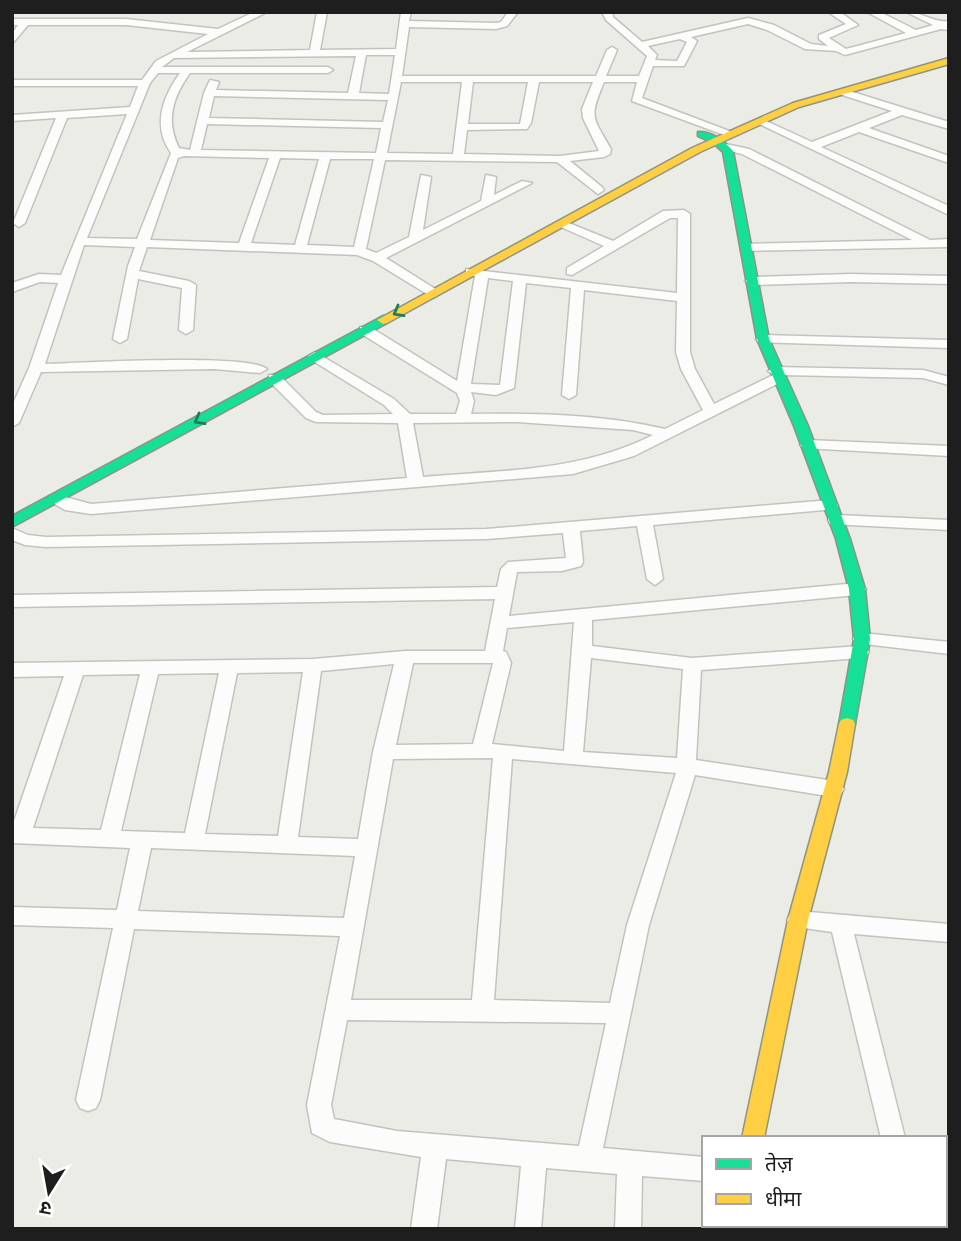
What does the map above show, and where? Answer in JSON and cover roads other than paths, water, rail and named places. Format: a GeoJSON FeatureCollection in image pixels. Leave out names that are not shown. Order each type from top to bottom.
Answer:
{"type":"FeatureCollection","features":[{"type":"Feature","properties":{"kind":"main road"},"geometry":{"type":"LineString","coordinates":[[12,522],[365,330],[425,289],[477,273],[718,137],[837,89],[949,52]]}},
{"type":"Feature","properties":{"kind":"main road"},"geometry":{"type":"LineString","coordinates":[[96,458],[260,369],[425,289],[598,190],[718,137],[837,89],[949,61]]}},
{"type":"Feature","properties":{"kind":"main road"},"geometry":{"type":"LineString","coordinates":[[718,137],[746,248],[763,339],[833,512],[857,589],[861,645],[834,789],[798,920],[754,1136]]}},
{"type":"Feature","properties":{"kind":"street"},"geometry":{"type":"LineString","coordinates":[[94,22],[100,12]]}},
{"type":"Feature","properties":{"kind":"street"},"geometry":{"type":"LineString","coordinates":[[229,12],[259,14]]}},
{"type":"Feature","properties":{"kind":"street"},"geometry":{"type":"LineString","coordinates":[[314,53],[322,12]]}},
{"type":"Feature","properties":{"kind":"street"},"geometry":{"type":"LineString","coordinates":[[359,251],[394,97],[405,18],[496,26],[504,24],[513,12]]}},
{"type":"Feature","properties":{"kind":"street"},"geometry":{"type":"LineString","coordinates":[[607,12],[609,18],[652,55],[635,97],[639,102],[718,137],[927,243]]}},
{"type":"Feature","properties":{"kind":"street"},"geometry":{"type":"LineString","coordinates":[[833,12],[853,23],[850,27],[822,36],[845,52],[854,52],[946,27]]}},
{"type":"Feature","properties":{"kind":"street"},"geometry":{"type":"LineString","coordinates":[[872,12],[916,34]]}},
{"type":"Feature","properties":{"kind":"street"},"geometry":{"type":"LineString","coordinates":[[911,12],[946,27]]}},
{"type":"Feature","properties":{"kind":"street"},"geometry":{"type":"LineString","coordinates":[[12,424],[19,393],[36,368],[79,241],[145,83],[172,55],[259,14]]}},
{"type":"Feature","properties":{"kind":"street"},"geometry":{"type":"LineString","coordinates":[[640,46],[748,21],[761,23],[808,49],[836,48]]}},
{"type":"Feature","properties":{"kind":"street"},"geometry":{"type":"LineString","coordinates":[[12,22],[126,22],[218,32]]}},
{"type":"Feature","properties":{"kind":"street"},"geometry":{"type":"LineString","coordinates":[[12,41],[25,22]]}},
{"type":"Feature","properties":{"kind":"street"},"geometry":{"type":"LineString","coordinates":[[649,63],[680,64],[692,41],[682,36]]}},
{"type":"Feature","properties":{"kind":"street"},"geometry":{"type":"LineString","coordinates":[[120,339],[141,243],[170,159],[177,154],[560,159],[598,155],[606,152],[588,118],[587,108],[612,50]]}},
{"type":"Feature","properties":{"kind":"street"},"geometry":{"type":"LineString","coordinates":[[353,96],[362,52]]}},
{"type":"Feature","properties":{"kind":"street"},"geometry":{"type":"LineString","coordinates":[[172,55],[400,52]]}},
{"type":"Feature","properties":{"kind":"street"},"geometry":{"type":"LineString","coordinates":[[320,95],[333,53]]}},
{"type":"Feature","properties":{"kind":"street"},"geometry":{"type":"LineString","coordinates":[[155,70],[328,70]]}},
{"type":"Feature","properties":{"kind":"street"},"geometry":{"type":"LineString","coordinates":[[177,154],[171,146],[167,121],[168,102],[187,70]]}},
{"type":"Feature","properties":{"kind":"street"},"geometry":{"type":"LineString","coordinates":[[195,153],[209,93],[220,70]]}},
{"type":"Feature","properties":{"kind":"street"},"geometry":{"type":"LineString","coordinates":[[397,79],[641,79]]}},
{"type":"Feature","properties":{"kind":"street"},"geometry":{"type":"LineString","coordinates":[[458,157],[464,127],[468,79]]}},
{"type":"Feature","properties":{"kind":"street"},"geometry":{"type":"LineString","coordinates":[[464,127],[523,127],[534,79]]}},
{"type":"Feature","properties":{"kind":"street"},"geometry":{"type":"LineString","coordinates":[[12,83],[145,83]]}},
{"type":"Feature","properties":{"kind":"street"},"geometry":{"type":"LineString","coordinates":[[837,89],[949,126]]}},
{"type":"Feature","properties":{"kind":"street"},"geometry":{"type":"LineString","coordinates":[[209,93],[394,97]]}},
{"type":"Feature","properties":{"kind":"street"},"geometry":{"type":"LineString","coordinates":[[12,118],[134,110]]}},
{"type":"Feature","properties":{"kind":"street"},"geometry":{"type":"LineString","coordinates":[[813,146],[862,129],[902,111]]}},
{"type":"Feature","properties":{"kind":"street"},"geometry":{"type":"LineString","coordinates":[[19,223],[63,115]]}},
{"type":"Feature","properties":{"kind":"street"},"geometry":{"type":"LineString","coordinates":[[203,121],[387,125]]}},
{"type":"Feature","properties":{"kind":"street"},"geometry":{"type":"LineString","coordinates":[[760,122],[946,205]]}},
{"type":"Feature","properties":{"kind":"street"},"geometry":{"type":"LineString","coordinates":[[862,129],[949,160]]}},
{"type":"Feature","properties":{"kind":"street"},"geometry":{"type":"LineString","coordinates":[[244,247],[276,154]]}},
{"type":"Feature","properties":{"kind":"street"},"geometry":{"type":"LineString","coordinates":[[300,249],[326,154]]}},
{"type":"Feature","properties":{"kind":"street"},"geometry":{"type":"LineString","coordinates":[[560,159],[598,190]]}},
{"type":"Feature","properties":{"kind":"street"},"geometry":{"type":"LineString","coordinates":[[415,239],[425,177]]}},
{"type":"Feature","properties":{"kind":"street"},"geometry":{"type":"LineString","coordinates":[[487,202],[490,177]]}},
{"type":"Feature","properties":{"kind":"street"},"geometry":{"type":"LineString","coordinates":[[377,258],[526,183]]}},
{"type":"Feature","properties":{"kind":"street"},"geometry":{"type":"LineString","coordinates":[[572,271],[667,214],[684,214],[682,298],[685,361],[711,412]]}},
{"type":"Feature","properties":{"kind":"street"},"geometry":{"type":"LineString","coordinates":[[560,224],[614,246]]}},
{"type":"Feature","properties":{"kind":"street"},"geometry":{"type":"LineString","coordinates":[[79,241],[359,251],[377,258],[425,289]]}},
{"type":"Feature","properties":{"kind":"street"},"geometry":{"type":"LineString","coordinates":[[746,248],[949,243]]}},
{"type":"Feature","properties":{"kind":"street"},"geometry":{"type":"LineString","coordinates":[[463,417],[467,401],[463,389],[477,273],[682,298]]}},
{"type":"Feature","properties":{"kind":"street"},"geometry":{"type":"LineString","coordinates":[[133,274],[189,285],[187,330]]}},
{"type":"Feature","properties":{"kind":"street"},"geometry":{"type":"LineString","coordinates":[[12,288],[39,278],[66,279]]}},
{"type":"Feature","properties":{"kind":"street"},"geometry":{"type":"LineString","coordinates":[[752,281],[851,278],[949,280]]}},
{"type":"Feature","properties":{"kind":"street"},"geometry":{"type":"LineString","coordinates":[[365,330],[463,389],[496,391],[507,388],[520,280]]}},
{"type":"Feature","properties":{"kind":"street"},"geometry":{"type":"LineString","coordinates":[[569,395],[578,287]]}},
{"type":"Feature","properties":{"kind":"street"},"geometry":{"type":"LineString","coordinates":[[763,339],[949,344]]}},
{"type":"Feature","properties":{"kind":"street"},"geometry":{"type":"LineString","coordinates":[[315,356],[389,402],[404,416],[416,482]]}},
{"type":"Feature","properties":{"kind":"street"},"geometry":{"type":"LineString","coordinates":[[36,368],[215,365],[260,369]]}},
{"type":"Feature","properties":{"kind":"street"},"geometry":{"type":"LineString","coordinates":[[54,499],[91,509],[572,469],[629,453],[711,412],[776,374],[923,374],[949,381]]}},
{"type":"Feature","properties":{"kind":"street"},"geometry":{"type":"LineString","coordinates":[[274,378],[310,415],[321,419],[463,417],[633,426],[667,434]]}},
{"type":"Feature","properties":{"kind":"street"},"geometry":{"type":"LineString","coordinates":[[808,445],[949,451]]}},
{"type":"Feature","properties":{"kind":"street"},"geometry":{"type":"LineString","coordinates":[[12,533],[25,540],[46,542],[486,534],[833,512],[949,525]]}},
{"type":"Feature","properties":{"kind":"street"},"geometry":{"type":"LineString","coordinates":[[644,522],[655,579]]}},
{"type":"Feature","properties":{"kind":"street"},"geometry":{"type":"LineString","coordinates":[[493,656],[507,574],[514,566],[562,565],[575,562],[571,528]]}},
{"type":"Feature","properties":{"kind":"street"},"geometry":{"type":"LineString","coordinates":[[499,623],[857,589]]}},
{"type":"Feature","properties":{"kind":"street"},"geometry":{"type":"LineString","coordinates":[[12,601],[504,593]]}},
{"type":"Feature","properties":{"kind":"street"},"geometry":{"type":"LineString","coordinates":[[573,759],[583,651],[583,615]]}},
{"type":"Feature","properties":{"kind":"street"},"geometry":{"type":"LineString","coordinates":[[583,651],[692,664],[861,645],[949,648]]}},
{"type":"Feature","properties":{"kind":"street"},"geometry":{"type":"LineString","coordinates":[[405,657],[383,752],[339,1010],[319,1105],[321,1125],[330,1130],[435,1146],[702,1169]]}},
{"type":"Feature","properties":{"kind":"street"},"geometry":{"type":"LineString","coordinates":[[12,670],[313,664],[405,657],[500,657],[502,663],[481,750]]}},
{"type":"Feature","properties":{"kind":"street"},"geometry":{"type":"LineString","coordinates":[[287,845],[313,664]]}},
{"type":"Feature","properties":{"kind":"street"},"geometry":{"type":"LineString","coordinates":[[589,1158],[638,925],[688,766],[692,664]]}},
{"type":"Feature","properties":{"kind":"street"},"geometry":{"type":"LineString","coordinates":[[193,842],[230,665]]}},
{"type":"Feature","properties":{"kind":"street"},"geometry":{"type":"LineString","coordinates":[[109,838],[151,667]]}},
{"type":"Feature","properties":{"kind":"street"},"geometry":{"type":"LineString","coordinates":[[76,668],[16,835],[366,848]]}},
{"type":"Feature","properties":{"kind":"street"},"geometry":{"type":"LineString","coordinates":[[383,752],[503,751],[573,759],[688,766],[834,789]]}},
{"type":"Feature","properties":{"kind":"street"},"geometry":{"type":"LineString","coordinates":[[482,1010],[503,751]]}},
{"type":"Feature","properties":{"kind":"street"},"geometry":{"type":"LineString","coordinates":[[88,1100],[142,840]]}},
{"type":"Feature","properties":{"kind":"street"},"geometry":{"type":"LineString","coordinates":[[12,916],[352,927]]}},
{"type":"Feature","properties":{"kind":"street"},"geometry":{"type":"LineString","coordinates":[[798,920],[949,933]]}},
{"type":"Feature","properties":{"kind":"street"},"geometry":{"type":"LineString","coordinates":[[841,924],[893,1136]]}},
{"type":"Feature","properties":{"kind":"street"},"geometry":{"type":"LineString","coordinates":[[339,1010],[619,1013]]}},
{"type":"Feature","properties":{"kind":"street"},"geometry":{"type":"LineString","coordinates":[[424,1229],[435,1146]]}},
{"type":"Feature","properties":{"kind":"street"},"geometry":{"type":"LineString","coordinates":[[528,1229],[535,1153]]}},
{"type":"Feature","properties":{"kind":"street"},"geometry":{"type":"LineString","coordinates":[[628,1229],[630,1163]]}}]}
